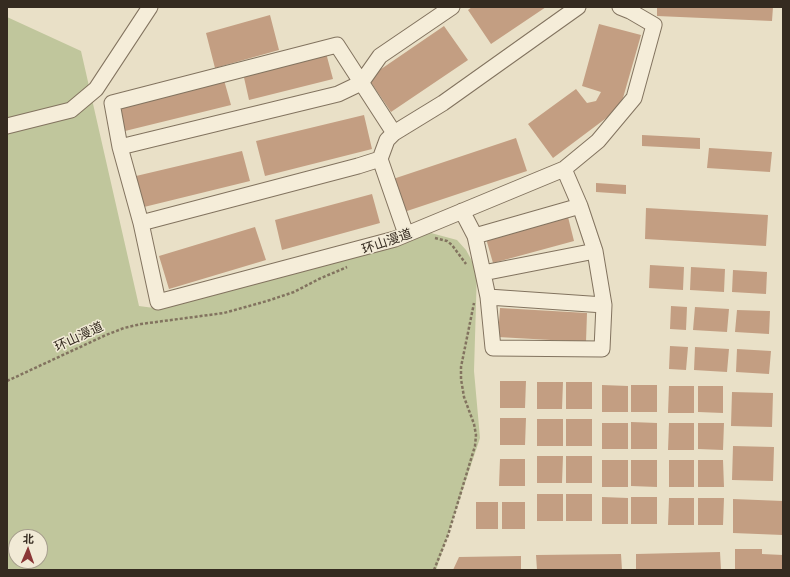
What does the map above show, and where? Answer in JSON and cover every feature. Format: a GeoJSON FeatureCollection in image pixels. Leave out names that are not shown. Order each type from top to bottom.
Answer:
{"type":"FeatureCollection","features":[{"type":"Feature","properties":{"kind":"street"},"geometry":{"type":"LineString","coordinates":[[7,126],[71,110],[96,89],[150,7]]}},
{"type":"Feature","properties":{"kind":"street"},"geometry":{"type":"LineString","coordinates":[[120,147],[338,94],[361,83],[380,56],[452,7]]}},
{"type":"Feature","properties":{"kind":"street"},"geometry":{"type":"LineString","coordinates":[[406,234],[380,159],[387,140],[394,133],[443,103],[578,7]]}},
{"type":"Feature","properties":{"kind":"street"},"geometry":{"type":"LineString","coordinates":[[394,133],[337,45],[112,103],[120,147],[141,223],[158,302],[395,239],[564,170],[598,141],[634,98],[654,25],[620,7]]}},
{"type":"Feature","properties":{"kind":"street"},"geometry":{"type":"LineString","coordinates":[[141,223],[380,159]]}},
{"type":"Feature","properties":{"kind":"street"},"geometry":{"type":"LineString","coordinates":[[462,211],[475,236],[477,271],[481,299],[493,348],[602,349],[604,305],[595,251],[580,206],[564,170]]}},
{"type":"Feature","properties":{"kind":"street"},"geometry":{"type":"LineString","coordinates":[[475,236],[580,206]]}},
{"type":"Feature","properties":{"kind":"street"},"geometry":{"type":"LineString","coordinates":[[477,271],[595,251]]}},
{"type":"Feature","properties":{"kind":"street"},"geometry":{"type":"LineString","coordinates":[[481,299],[604,305]]}},
{"type":"Feature","properties":{"kind":"path","name":"环山漫道"},"geometry":{"type":"LineString","coordinates":[[431,238],[439,238],[447,241],[477,271]]}},
{"type":"Feature","properties":{"kind":"path","name":"环山漫道"},"geometry":{"type":"LineString","coordinates":[[7,381],[106,334],[141,324],[224,313],[294,292],[319,279],[354,265]]}},
{"type":"Feature","properties":{"kind":"path"},"geometry":{"type":"LineString","coordinates":[[434,570],[448,535],[476,435],[474,424],[464,397],[461,367],[481,299]]}},
{"type":"Feature","properties":{"kind":"green space"},"geometry":{"type":"Polygon","coordinates":[[[7,17],[81,51],[139,306],[154,308],[431,233],[457,240],[466,250],[477,270],[474,371],[480,438],[436,570],[7,570],[7,17]]]}},
{"type":"Feature","properties":{"kind":"building"},"geometry":{"type":"Polygon","coordinates":[[[472,7],[546,7],[491,44],[468,10],[472,7]]]}},
{"type":"Feature","properties":{"kind":"building"},"geometry":{"type":"Polygon","coordinates":[[[657,7],[773,7],[772,21],[657,16],[657,7]]]}},
{"type":"Feature","properties":{"kind":"building"},"geometry":{"type":"Polygon","coordinates":[[[270,15],[279,50],[215,68],[206,33],[270,15]]]}},
{"type":"Feature","properties":{"kind":"building"},"geometry":{"type":"Polygon","coordinates":[[[599,24],[641,35],[623,98],[617,110],[553,158],[528,124],[576,89],[587,103],[596,101],[601,92],[582,86],[599,24]]]}},
{"type":"Feature","properties":{"kind":"building"},"geometry":{"type":"Polygon","coordinates":[[[444,26],[468,60],[391,112],[368,78],[444,26]]]}},
{"type":"Feature","properties":{"kind":"building"},"geometry":{"type":"Polygon","coordinates":[[[326,53],[333,79],[249,100],[243,73],[326,53]]]}},
{"type":"Feature","properties":{"kind":"building"},"geometry":{"type":"Polygon","coordinates":[[[224,80],[231,105],[125,131],[119,106],[224,80]]]}},
{"type":"Feature","properties":{"kind":"building"},"geometry":{"type":"Polygon","coordinates":[[[364,115],[372,149],[265,176],[256,141],[364,115]]]}},
{"type":"Feature","properties":{"kind":"building"},"geometry":{"type":"Polygon","coordinates":[[[642,135],[700,138],[700,149],[642,146],[642,135]]]}},
{"type":"Feature","properties":{"kind":"building"},"geometry":{"type":"Polygon","coordinates":[[[516,138],[527,171],[404,212],[393,179],[516,138]]]}},
{"type":"Feature","properties":{"kind":"building"},"geometry":{"type":"Polygon","coordinates":[[[709,148],[772,152],[770,172],[707,168],[709,148]]]}},
{"type":"Feature","properties":{"kind":"building"},"geometry":{"type":"Polygon","coordinates":[[[242,151],[250,181],[144,207],[136,176],[242,151]]]}},
{"type":"Feature","properties":{"kind":"building"},"geometry":{"type":"Polygon","coordinates":[[[596,183],[626,185],[626,194],[596,192],[596,183]]]}},
{"type":"Feature","properties":{"kind":"building"},"geometry":{"type":"Polygon","coordinates":[[[372,194],[380,223],[282,250],[275,220],[372,194]]]}},
{"type":"Feature","properties":{"kind":"building"},"geometry":{"type":"Polygon","coordinates":[[[646,208],[768,215],[766,246],[645,239],[646,208]]]}},
{"type":"Feature","properties":{"kind":"building"},"geometry":{"type":"Polygon","coordinates":[[[567,213],[574,241],[493,263],[485,235],[567,213]]]}},
{"type":"Feature","properties":{"kind":"building"},"geometry":{"type":"Polygon","coordinates":[[[255,227],[266,260],[169,289],[159,256],[255,227]]]}},
{"type":"Feature","properties":{"kind":"building"},"geometry":{"type":"Polygon","coordinates":[[[650,265],[684,267],[683,290],[649,288],[650,265]]]}},
{"type":"Feature","properties":{"kind":"building"},"geometry":{"type":"Polygon","coordinates":[[[691,267],[725,269],[724,292],[690,290],[691,267]]]}},
{"type":"Feature","properties":{"kind":"building"},"geometry":{"type":"Polygon","coordinates":[[[733,270],[767,272],[766,294],[732,292],[733,270]]]}},
{"type":"Feature","properties":{"kind":"building"},"geometry":{"type":"Polygon","coordinates":[[[671,306],[687,307],[686,330],[670,329],[671,306]]]}},
{"type":"Feature","properties":{"kind":"building"},"geometry":{"type":"Polygon","coordinates":[[[695,307],[729,309],[727,332],[693,330],[695,307]]]}},
{"type":"Feature","properties":{"kind":"building"},"geometry":{"type":"Polygon","coordinates":[[[500,308],[587,313],[586,342],[498,337],[500,308]]]}},
{"type":"Feature","properties":{"kind":"building"},"geometry":{"type":"Polygon","coordinates":[[[737,310],[770,311],[769,334],[735,332],[737,310]]]}},
{"type":"Feature","properties":{"kind":"building"},"geometry":{"type":"Polygon","coordinates":[[[670,346],[688,347],[686,370],[669,369],[670,346]]]}},
{"type":"Feature","properties":{"kind":"building"},"geometry":{"type":"Polygon","coordinates":[[[695,347],[729,349],[727,372],[694,370],[695,347]]]}},
{"type":"Feature","properties":{"kind":"building"},"geometry":{"type":"Polygon","coordinates":[[[737,349],[771,351],[769,374],[736,372],[737,349]]]}},
{"type":"Feature","properties":{"kind":"building"},"geometry":{"type":"Polygon","coordinates":[[[500,381],[526,381],[525,408],[500,408],[500,381]]]}},
{"type":"Feature","properties":{"kind":"building"},"geometry":{"type":"Polygon","coordinates":[[[537,382],[563,382],[562,409],[537,409],[537,382]]]}},
{"type":"Feature","properties":{"kind":"building"},"geometry":{"type":"Polygon","coordinates":[[[566,382],[592,382],[592,409],[566,409],[566,382]]]}},
{"type":"Feature","properties":{"kind":"building"},"geometry":{"type":"Polygon","coordinates":[[[602,385],[628,386],[628,412],[602,412],[602,385]]]}},
{"type":"Feature","properties":{"kind":"building"},"geometry":{"type":"Polygon","coordinates":[[[631,385],[657,385],[657,412],[631,412],[631,385]]]}},
{"type":"Feature","properties":{"kind":"building"},"geometry":{"type":"Polygon","coordinates":[[[669,386],[694,386],[694,413],[668,413],[669,386]]]}},
{"type":"Feature","properties":{"kind":"building"},"geometry":{"type":"Polygon","coordinates":[[[698,386],[723,386],[723,413],[698,412],[698,386]]]}},
{"type":"Feature","properties":{"kind":"building"},"geometry":{"type":"Polygon","coordinates":[[[732,392],[773,393],[772,427],[731,426],[732,392]]]}},
{"type":"Feature","properties":{"kind":"building"},"geometry":{"type":"Polygon","coordinates":[[[500,418],[526,418],[525,445],[500,445],[500,418]]]}},
{"type":"Feature","properties":{"kind":"building"},"geometry":{"type":"Polygon","coordinates":[[[537,419],[563,419],[563,446],[537,446],[537,419]]]}},
{"type":"Feature","properties":{"kind":"building"},"geometry":{"type":"Polygon","coordinates":[[[566,419],[592,419],[592,446],[566,446],[566,419]]]}},
{"type":"Feature","properties":{"kind":"building"},"geometry":{"type":"Polygon","coordinates":[[[631,422],[657,423],[657,449],[631,449],[631,422]]]}},
{"type":"Feature","properties":{"kind":"building"},"geometry":{"type":"Polygon","coordinates":[[[602,423],[628,423],[628,449],[602,449],[602,423]]]}},
{"type":"Feature","properties":{"kind":"building"},"geometry":{"type":"Polygon","coordinates":[[[669,423],[694,423],[694,450],[668,450],[669,423]]]}},
{"type":"Feature","properties":{"kind":"building"},"geometry":{"type":"Polygon","coordinates":[[[698,423],[724,423],[723,450],[698,449],[698,423]]]}},
{"type":"Feature","properties":{"kind":"building"},"geometry":{"type":"Polygon","coordinates":[[[733,446],[774,447],[773,481],[732,480],[733,446]]]}},
{"type":"Feature","properties":{"kind":"building"},"geometry":{"type":"Polygon","coordinates":[[[537,456],[563,456],[562,483],[537,483],[537,456]]]}},
{"type":"Feature","properties":{"kind":"building"},"geometry":{"type":"Polygon","coordinates":[[[566,456],[592,456],[592,483],[566,483],[566,456]]]}},
{"type":"Feature","properties":{"kind":"building"},"geometry":{"type":"Polygon","coordinates":[[[500,459],[525,459],[525,486],[499,486],[500,459]]]}},
{"type":"Feature","properties":{"kind":"building"},"geometry":{"type":"Polygon","coordinates":[[[602,460],[628,460],[628,487],[602,487],[602,460]]]}},
{"type":"Feature","properties":{"kind":"building"},"geometry":{"type":"Polygon","coordinates":[[[631,460],[657,460],[657,487],[631,486],[631,460]]]}},
{"type":"Feature","properties":{"kind":"building"},"geometry":{"type":"Polygon","coordinates":[[[669,460],[694,460],[694,487],[669,487],[669,460]]]}},
{"type":"Feature","properties":{"kind":"building"},"geometry":{"type":"Polygon","coordinates":[[[698,460],[723,460],[724,487],[698,487],[698,460]]]}},
{"type":"Feature","properties":{"kind":"building"},"geometry":{"type":"Polygon","coordinates":[[[537,494],[563,494],[563,521],[537,521],[537,494]]]}},
{"type":"Feature","properties":{"kind":"building"},"geometry":{"type":"Polygon","coordinates":[[[566,494],[592,494],[592,521],[566,521],[566,494]]]}},
{"type":"Feature","properties":{"kind":"building"},"geometry":{"type":"Polygon","coordinates":[[[602,497],[628,498],[628,524],[602,524],[602,497]]]}},
{"type":"Feature","properties":{"kind":"building"},"geometry":{"type":"Polygon","coordinates":[[[631,497],[657,497],[657,524],[631,524],[631,497]]]}},
{"type":"Feature","properties":{"kind":"building"},"geometry":{"type":"Polygon","coordinates":[[[669,498],[694,498],[694,525],[668,525],[669,498]]]}},
{"type":"Feature","properties":{"kind":"building"},"geometry":{"type":"Polygon","coordinates":[[[698,498],[724,498],[723,525],[698,525],[698,498]]]}},
{"type":"Feature","properties":{"kind":"building"},"geometry":{"type":"Polygon","coordinates":[[[733,499],[783,501],[783,535],[733,533],[733,499]]]}},
{"type":"Feature","properties":{"kind":"building"},"geometry":{"type":"Polygon","coordinates":[[[476,502],[498,502],[498,529],[476,529],[476,502]]]}},
{"type":"Feature","properties":{"kind":"building"},"geometry":{"type":"Polygon","coordinates":[[[502,502],[525,502],[525,529],[502,529],[502,502]]]}},
{"type":"Feature","properties":{"kind":"building"},"geometry":{"type":"Polygon","coordinates":[[[735,549],[762,549],[762,554],[783,555],[783,570],[735,570],[735,549]]]}},
{"type":"Feature","properties":{"kind":"building"},"geometry":{"type":"Polygon","coordinates":[[[720,552],[721,570],[636,570],[636,554],[720,552]]]}},
{"type":"Feature","properties":{"kind":"building"},"geometry":{"type":"Polygon","coordinates":[[[621,554],[622,570],[537,570],[536,555],[621,554]]]}},
{"type":"Feature","properties":{"kind":"building"},"geometry":{"type":"Polygon","coordinates":[[[521,556],[521,570],[453,570],[459,557],[521,556]]]}}]}
